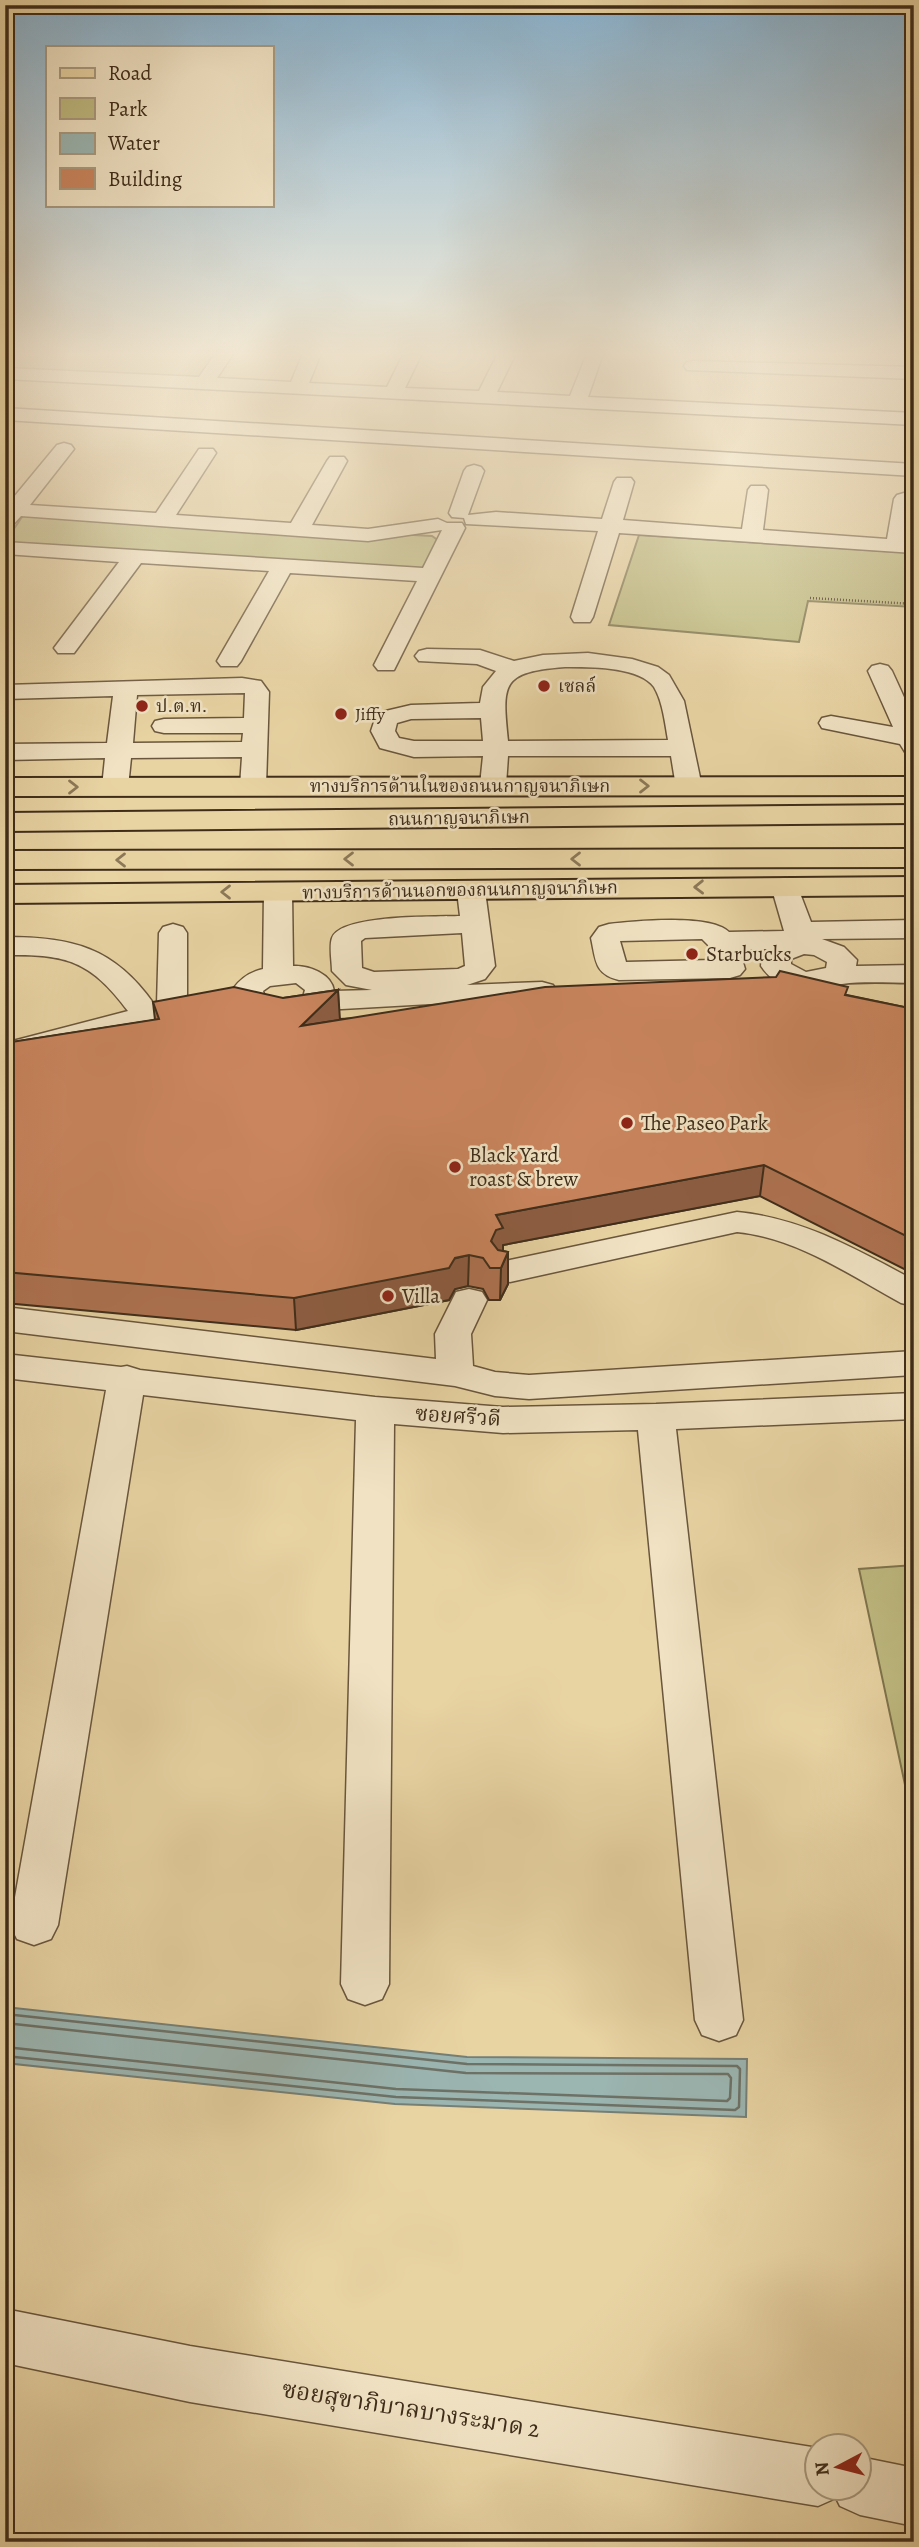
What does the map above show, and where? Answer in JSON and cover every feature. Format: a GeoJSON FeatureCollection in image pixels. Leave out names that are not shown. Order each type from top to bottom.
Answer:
{"type":"FeatureCollection","features":[{"type":"Feature","properties":{"kind":"main road","name":"ทางบริการด้านในของถนนกาญจนาภิเษก"},"geometry":{"type":"LineString","coordinates":[[5,787],[914,786]]}},
{"type":"Feature","properties":{"kind":"main road"},"geometry":{"type":"LineString","coordinates":[[513,817],[914,792]]}},
{"type":"Feature","properties":{"kind":"main road","name":"ถนนกาญจนาภิเษก"},"geometry":{"type":"LineString","coordinates":[[5,822],[914,814]]}},
{"type":"Feature","properties":{"kind":"main road","name":"ถนนกาญจนาภิเษก"},"geometry":{"type":"LineString","coordinates":[[5,860],[914,858]]}},
{"type":"Feature","properties":{"kind":"main road"},"geometry":{"type":"LineString","coordinates":[[609,859],[914,884]]}},
{"type":"Feature","properties":{"kind":"main road","name":"ทางบริการด้านนอกของถนนกาญจนาภิเษก"},"geometry":{"type":"LineString","coordinates":[[5,894],[471,891],[914,884]]}},
{"type":"Feature","properties":{"kind":"street"},"geometry":{"type":"LineString","coordinates":[[8,513],[46,470]]}},
{"type":"Feature","properties":{"kind":"street"},"geometry":{"type":"LineString","coordinates":[[162,520],[195,470]]}},
{"type":"Feature","properties":{"kind":"street"},"geometry":{"type":"LineString","coordinates":[[298,530],[332,470]]}},
{"type":"Feature","properties":{"kind":"street"},"geometry":{"type":"LineString","coordinates":[[386,665],[456,521],[474,471]]}},
{"type":"Feature","properties":{"kind":"street"},"geometry":{"type":"LineString","coordinates":[[582,617],[624,482]]}},
{"type":"Feature","properties":{"kind":"street"},"geometry":{"type":"LineString","coordinates":[[751,536],[758,490]]}},
{"type":"Feature","properties":{"kind":"street"},"geometry":{"type":"LineString","coordinates":[[8,513],[162,520],[368,535],[389,534],[456,521],[496,518],[905,547],[904,499]]}},
{"type":"Feature","properties":{"kind":"street"},"geometry":{"type":"LineString","coordinates":[[5,548],[430,575]]}},
{"type":"Feature","properties":{"kind":"street"},"geometry":{"type":"LineString","coordinates":[[66,648],[135,556]]}},
{"type":"Feature","properties":{"kind":"street"},"geometry":{"type":"LineString","coordinates":[[229,661],[283,566]]}},
{"type":"Feature","properties":{"kind":"street"},"geometry":{"type":"LineString","coordinates":[[426,656],[481,657],[513,669]]}},
{"type":"Feature","properties":{"kind":"street"},"geometry":{"type":"LineString","coordinates":[[493,785],[496,748],[493,692],[500,679],[513,669],[548,662],[586,660],[646,669],[660,679],[672,696],[689,787]]}},
{"type":"Feature","properties":{"kind":"street"},"geometry":{"type":"LineString","coordinates":[[912,743],[883,677],[914,683]]}},
{"type":"Feature","properties":{"kind":"street"},"geometry":{"type":"LineString","coordinates":[[5,692],[252,686],[257,692],[253,786]]}},
{"type":"Feature","properties":{"kind":"street"},"geometry":{"type":"LineString","coordinates":[[115,787],[126,688]]}},
{"type":"Feature","properties":{"kind":"street"},"geometry":{"type":"LineString","coordinates":[[494,710],[411,712],[386,718],[383,731],[389,743],[399,747],[680,748]]}},
{"type":"Feature","properties":{"kind":"street"},"geometry":{"type":"LineString","coordinates":[[831,723],[912,743]]}},
{"type":"Feature","properties":{"kind":"street"},"geometry":{"type":"LineString","coordinates":[[5,752],[121,739],[255,737]]}},
{"type":"Feature","properties":{"kind":"street"},"geometry":{"type":"LineString","coordinates":[[785,886],[801,938],[837,955],[843,967],[836,975]]}},
{"type":"Feature","properties":{"kind":"street"},"geometry":{"type":"LineString","coordinates":[[471,891],[476,924]]}},
{"type":"Feature","properties":{"kind":"street"},"geometry":{"type":"LineString","coordinates":[[278,892],[278,974]]}},
{"type":"Feature","properties":{"kind":"street"},"geometry":{"type":"LineString","coordinates":[[722,941],[914,929]]}},
{"type":"Feature","properties":{"kind":"street"},"geometry":{"type":"LineString","coordinates":[[730,969],[722,941],[712,932],[618,932],[609,933],[605,938],[614,968],[619,971],[730,969],[824,980],[836,975],[914,974]]}},
{"type":"Feature","properties":{"kind":"street"},"geometry":{"type":"LineString","coordinates":[[8,1056],[112,1046],[125,1038],[149,1015],[173,933]]}},
{"type":"Feature","properties":{"kind":"street"},"geometry":{"type":"LineString","coordinates":[[789,974],[775,960],[782,950],[801,938]]}},
{"type":"Feature","properties":{"kind":"street"},"geometry":{"type":"LineString","coordinates":[[5,946],[48,947],[74,952],[123,983],[149,1015]]}},
{"type":"Feature","properties":{"kind":"street"},"geometry":{"type":"LineString","coordinates":[[247,996],[253,983],[278,974],[297,974],[316,982],[320,988],[317,1001]]}},
{"type":"Feature","properties":{"kind":"street"},"geometry":{"type":"LineString","coordinates":[[247,996],[257,1007],[278,1013],[300,1010],[317,1001],[702,985],[789,974],[868,1001]]}},
{"type":"Feature","properties":{"kind":"street"},"geometry":{"type":"LineString","coordinates":[[149,1015],[247,996]]}},
{"type":"Feature","properties":{"kind":"street"},"geometry":{"type":"LineString","coordinates":[[510,1271],[737,1222],[756,1222],[784,1230],[914,1295]]}},
{"type":"Feature","properties":{"kind":"street"},"geometry":{"type":"LineString","coordinates":[[455,1374],[453,1334],[469,1300]]}},
{"type":"Feature","properties":{"kind":"street"},"geometry":{"type":"LineString","coordinates":[[5,1319],[455,1374],[495,1384],[529,1387],[914,1363]]}},
{"type":"Feature","properties":{"kind":"street","name":"ซอยศรีวดี"},"geometry":{"type":"LineString","coordinates":[[5,1366],[127,1378],[375,1410],[503,1420],[656,1418],[914,1406]]}},
{"type":"Feature","properties":{"kind":"street"},"geometry":{"type":"LineString","coordinates":[[34,1925],[127,1378]]}},
{"type":"Feature","properties":{"kind":"street"},"geometry":{"type":"LineString","coordinates":[[365,1984],[375,1410]]}},
{"type":"Feature","properties":{"kind":"street"},"geometry":{"type":"LineString","coordinates":[[656,1418],[719,2020]]}},
{"type":"Feature","properties":{"kind":"street","name":"ซอยสุขาภิบาลบางระมาด 2"},"geometry":{"type":"LineString","coordinates":[[5,2336],[190,2374],[804,2475]]}},
{"type":"Feature","properties":{"kind":"street"},"geometry":{"type":"LineString","coordinates":[[874,2489],[914,2497]]}},
{"type":"Feature","properties":{"kind":"path"},"geometry":{"type":"LineString","coordinates":[[810,598],[914,604]]}},
{"type":"Feature","properties":{"kind":"green space"},"geometry":{"type":"Polygon","coordinates":[[[24,514],[432,536],[439,541],[423,569],[5,542],[24,514]]]}},
{"type":"Feature","properties":{"kind":"green space"},"geometry":{"type":"Polygon","coordinates":[[[639,535],[914,553],[914,607],[808,601],[799,642],[609,625],[639,535]]]}},
{"type":"Feature","properties":{"kind":"green space"},"geometry":{"type":"Polygon","coordinates":[[[914,1565],[914,1827],[859,1569],[914,1565]]]}},
{"type":"Feature","properties":{"kind":"water"},"geometry":{"type":"Polygon","coordinates":[[[5,2007],[467,2057],[747,2059],[746,2117],[395,2104],[5,2063],[5,2007]]]}},
{"type":"Feature","properties":{"kind":"building"},"geometry":{"type":"Polygon","coordinates":[[[780,971],[848,987],[845,995],[914,1009],[914,1240],[764,1165],[496,1215],[503,1228],[496,1230],[491,1241],[498,1250],[508,1252],[501,1268],[490,1268],[483,1258],[469,1255],[455,1258],[449,1268],[294,1298],[5,1272],[5,1043],[159,1019],[153,1002],[234,987],[283,998],[338,990],[301,1026],[545,987],[776,977],[780,971]]]}},
{"type":"Feature","properties":{"kind":"place","name":"เชลล์"},"geometry":{"type":"Point","coordinates":[544,686]}},
{"type":"Feature","properties":{"kind":"place","name":"ป.ต.ท."},"geometry":{"type":"Point","coordinates":[142,706]}},
{"type":"Feature","properties":{"kind":"place","name":"Jiffy"},"geometry":{"type":"Point","coordinates":[341,714]}},
{"type":"Feature","properties":{"kind":"place","name":"Starbucks"},"geometry":{"type":"Point","coordinates":[692,954]}},
{"type":"Feature","properties":{"kind":"place","name":"The Paseo Park"},"geometry":{"type":"Point","coordinates":[627,1123]}},
{"type":"Feature","properties":{"kind":"place","name":"Black Yard roast & brew"},"geometry":{"type":"Point","coordinates":[455,1167]}},
{"type":"Feature","properties":{"kind":"place","name":"Villa"},"geometry":{"type":"Point","coordinates":[388,1296]}}]}
